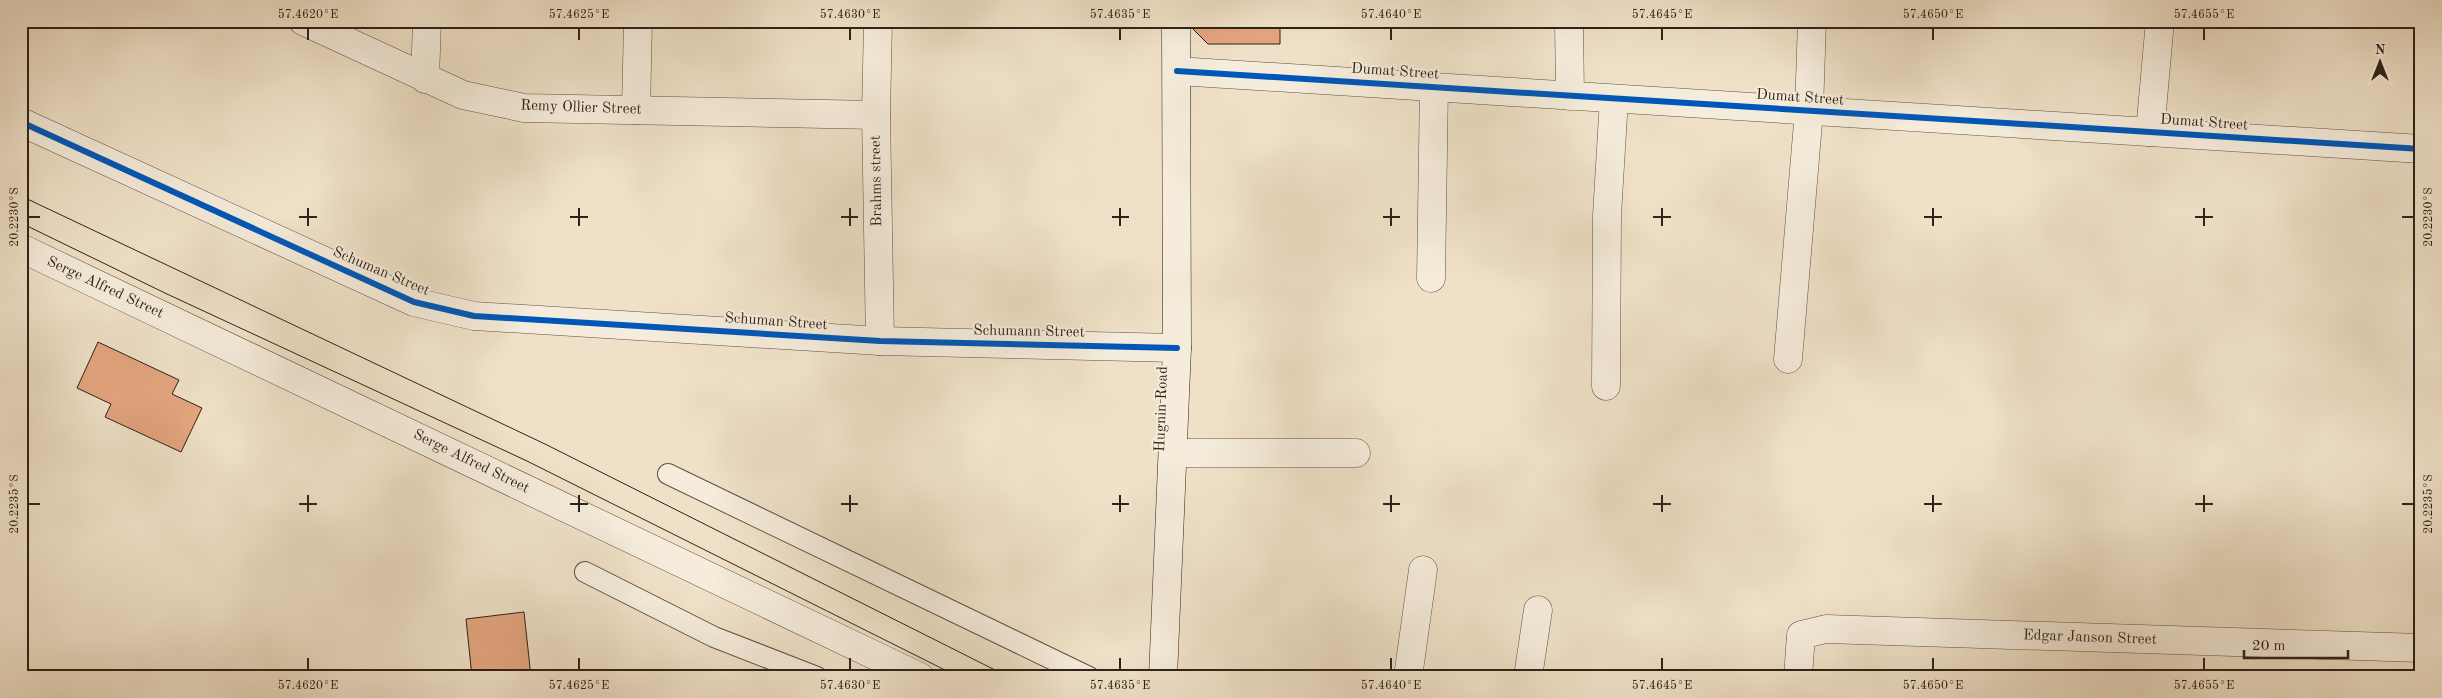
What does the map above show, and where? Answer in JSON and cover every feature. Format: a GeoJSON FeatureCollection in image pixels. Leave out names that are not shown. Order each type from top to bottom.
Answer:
{"type":"FeatureCollection","features":[{"type":"Feature","properties":{"kind":"street","name":"Remy Ollier Street"},"geometry":{"type":"LineString","coordinates":[[303,21],[463,95],[524,108],[876,115]]}},
{"type":"Feature","properties":{"kind":"street"},"geometry":{"type":"LineString","coordinates":[[425,78],[427,21]]}},
{"type":"Feature","properties":{"kind":"street"},"geometry":{"type":"LineString","coordinates":[[636,110],[638,21]]}},
{"type":"Feature","properties":{"kind":"street","name":"Brahms street"},"geometry":{"type":"LineString","coordinates":[[878,21],[876,115],[880,341]]}},
{"type":"Feature","properties":{"kind":"street","name":"Hugnin Road"},"geometry":{"type":"LineString","coordinates":[[1163,677],[1177,348],[1176,21]]}},
{"type":"Feature","properties":{"kind":"street"},"geometry":{"type":"LineString","coordinates":[[1569,21],[1570,96]]}},
{"type":"Feature","properties":{"kind":"street"},"geometry":{"type":"LineString","coordinates":[[1788,359],[1809,111],[1812,21]]}},
{"type":"Feature","properties":{"kind":"street"},"geometry":{"type":"LineString","coordinates":[[2150,132],[2160,21]]}},
{"type":"Feature","properties":{"kind":"street","name":"Dumat Street"},"geometry":{"type":"LineString","coordinates":[[1177,71],[2421,149]]}},
{"type":"Feature","properties":{"kind":"street"},"geometry":{"type":"LineString","coordinates":[[1431,278],[1434,87]]}},
{"type":"Feature","properties":{"kind":"street"},"geometry":{"type":"LineString","coordinates":[[1606,386],[1607,214],[1614,99]]}},
{"type":"Feature","properties":{"kind":"street","name":"Schuman Street"},"geometry":{"type":"LineString","coordinates":[[21,122],[414,302],[474,316],[880,341]]}},
{"type":"Feature","properties":{"kind":"street","name":"Serge Alfred Street"},"geometry":{"type":"LineString","coordinates":[[21,248],[920,677]]}},
{"type":"Feature","properties":{"kind":"street","name":"Schumann Street"},"geometry":{"type":"LineString","coordinates":[[880,341],[1177,348]]}},
{"type":"Feature","properties":{"kind":"street"},"geometry":{"type":"LineString","coordinates":[[1174,453],[1356,453]]}},
{"type":"Feature","properties":{"kind":"street"},"geometry":{"type":"LineString","coordinates":[[1408,677],[1423,570]]}},
{"type":"Feature","properties":{"kind":"street"},"geometry":{"type":"LineString","coordinates":[[1528,677],[1538,610]]}},
{"type":"Feature","properties":{"kind":"street","name":"Edgar Janson Street"},"geometry":{"type":"LineString","coordinates":[[1798,677],[1801,635],[1826,629],[2421,648]]}},
{"type":"Feature","properties":{"kind":"lane"},"geometry":{"type":"LineString","coordinates":[[668,474],[1089,677]]}},
{"type":"Feature","properties":{"kind":"lane"},"geometry":{"type":"LineString","coordinates":[[585,572],[714,638],[817,677]]}},
{"type":"Feature","properties":{"kind":"building"},"geometry":{"type":"Polygon","coordinates":[[[1189,21],[1280,21],[1280,44],[1208,44],[1189,25],[1189,21]]]}},
{"type":"Feature","properties":{"kind":"building"},"geometry":{"type":"Polygon","coordinates":[[[98,342],[179,380],[172,394],[202,408],[181,452],[105,417],[111,404],[77,388],[98,342]]]}},
{"type":"Feature","properties":{"kind":"building"},"geometry":{"type":"Polygon","coordinates":[[[524,612],[531,677],[472,677],[466,619],[524,612]]]}},
{"type":"Feature","properties":{"kind":"tram line"},"geometry":{"type":"LineString","coordinates":[[21,196],[545,444],[1009,677]]}},
{"type":"Feature","properties":{"kind":"tram line"},"geometry":{"type":"LineString","coordinates":[[21,223],[167,294],[527,461],[959,677]]}},
{"type":"Feature","properties":{"kind":"cycle path"},"geometry":{"type":"LineString","coordinates":[[1177,71],[2421,149]]}},
{"type":"Feature","properties":{"kind":"cycle path"},"geometry":{"type":"LineString","coordinates":[[21,122],[414,302],[474,316],[880,341],[1177,348]]}}]}
